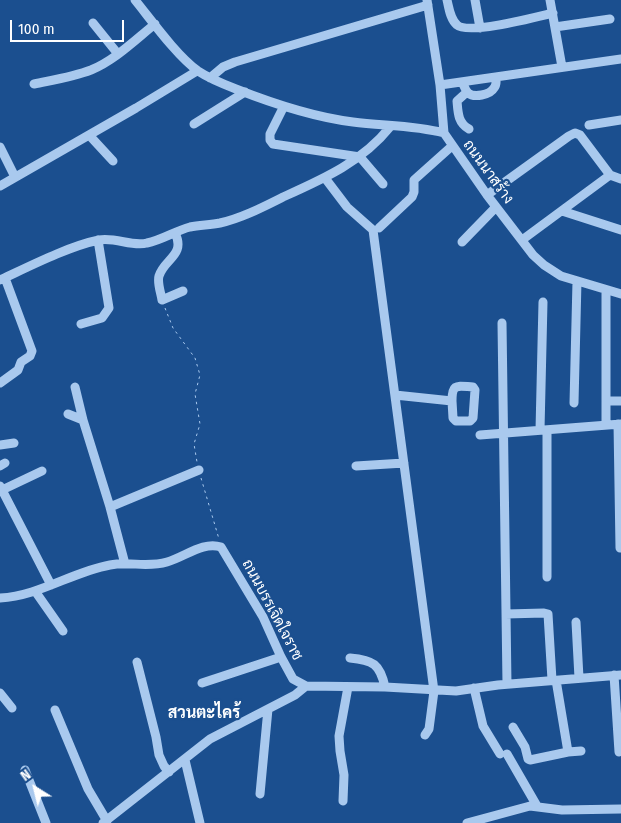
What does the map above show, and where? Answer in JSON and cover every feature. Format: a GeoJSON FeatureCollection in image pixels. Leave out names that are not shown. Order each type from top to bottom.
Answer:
{"type":"FeatureCollection","features":[{"type":"Feature","properties":{"kind":"street"},"geometry":{"type":"LineString","coordinates":[[135,0],[197,71],[210,78],[284,106],[319,116],[390,127],[419,128],[444,133]]}},
{"type":"Feature","properties":{"kind":"street"},"geometry":{"type":"LineString","coordinates":[[447,0],[452,19],[457,26],[464,29],[480,28],[553,13]]}},
{"type":"Feature","properties":{"kind":"street"},"geometry":{"type":"LineString","coordinates":[[475,0],[480,28]]}},
{"type":"Feature","properties":{"kind":"street"},"geometry":{"type":"LineString","coordinates":[[550,0],[562,67]]}},
{"type":"Feature","properties":{"kind":"street"},"geometry":{"type":"LineString","coordinates":[[210,78],[223,67],[235,62],[428,2]]}},
{"type":"Feature","properties":{"kind":"street","name":"ถนนนาสร้าง"},"geometry":{"type":"LineString","coordinates":[[428,2],[440,85],[444,133],[452,146],[533,255],[544,265],[560,276],[621,294]]}},
{"type":"Feature","properties":{"kind":"street"},"geometry":{"type":"LineString","coordinates":[[555,27],[610,19]]}},
{"type":"Feature","properties":{"kind":"street"},"geometry":{"type":"LineString","coordinates":[[93,23],[118,54]]}},
{"type":"Feature","properties":{"kind":"street"},"geometry":{"type":"LineString","coordinates":[[34,84],[90,71],[110,60],[155,24]]}},
{"type":"Feature","properties":{"kind":"street"},"geometry":{"type":"LineString","coordinates":[[440,85],[621,59]]}},
{"type":"Feature","properties":{"kind":"street"},"geometry":{"type":"LineString","coordinates":[[0,147],[6,181],[89,135],[197,71]]}},
{"type":"Feature","properties":{"kind":"street"},"geometry":{"type":"LineString","coordinates":[[462,82],[467,92],[471,95],[478,95],[493,90],[496,86],[496,76]]}},
{"type":"Feature","properties":{"kind":"street"},"geometry":{"type":"LineString","coordinates":[[194,124],[245,92]]}},
{"type":"Feature","properties":{"kind":"street"},"geometry":{"type":"LineString","coordinates":[[467,92],[458,101],[458,107],[459,119],[464,126],[470,129]]}},
{"type":"Feature","properties":{"kind":"street"},"geometry":{"type":"LineString","coordinates":[[284,106],[270,134],[270,140],[273,144],[360,157],[383,184]]}},
{"type":"Feature","properties":{"kind":"street"},"geometry":{"type":"LineString","coordinates":[[589,125],[621,120]]}},
{"type":"Feature","properties":{"kind":"street"},"geometry":{"type":"LineString","coordinates":[[0,383],[18,370],[21,362],[30,356],[32,351],[2,279],[79,246],[98,240],[113,238],[146,244],[188,228],[220,223],[253,212],[325,178],[360,157],[390,127]]}},
{"type":"Feature","properties":{"kind":"street"},"geometry":{"type":"LineString","coordinates":[[487,195],[575,133],[580,135],[610,175],[621,179]]}},
{"type":"Feature","properties":{"kind":"street"},"geometry":{"type":"LineString","coordinates":[[89,135],[113,160]]}},
{"type":"Feature","properties":{"kind":"street"},"geometry":{"type":"LineString","coordinates":[[379,228],[412,197],[414,180],[452,146]]}},
{"type":"Feature","properties":{"kind":"street"},"geometry":{"type":"LineString","coordinates":[[522,240],[610,175]]}},
{"type":"Feature","properties":{"kind":"street"},"geometry":{"type":"LineString","coordinates":[[325,178],[347,207],[373,230],[434,691],[429,729],[425,735]]}},
{"type":"Feature","properties":{"kind":"street"},"geometry":{"type":"LineString","coordinates":[[462,242],[496,207]]}},
{"type":"Feature","properties":{"kind":"street"},"geometry":{"type":"LineString","coordinates":[[562,210],[621,230]]}},
{"type":"Feature","properties":{"kind":"street"},"geometry":{"type":"LineString","coordinates":[[175,233],[178,239],[176,253],[159,275],[158,282],[162,300],[183,291]]}},
{"type":"Feature","properties":{"kind":"street"},"geometry":{"type":"LineString","coordinates":[[81,324],[102,318],[109,308],[98,240]]}},
{"type":"Feature","properties":{"kind":"street"},"geometry":{"type":"LineString","coordinates":[[574,404],[577,281]]}},
{"type":"Feature","properties":{"kind":"street"},"geometry":{"type":"LineString","coordinates":[[606,290],[606,425]]}},
{"type":"Feature","properties":{"kind":"street"},"geometry":{"type":"LineString","coordinates":[[543,302],[543,430],[547,577]]}},
{"type":"Feature","properties":{"kind":"street"},"geometry":{"type":"LineString","coordinates":[[502,323],[506,684]]}},
{"type":"Feature","properties":{"kind":"street"},"geometry":{"type":"LineString","coordinates":[[75,387],[125,564]]}},
{"type":"Feature","properties":{"kind":"street"},"geometry":{"type":"LineString","coordinates":[[395,395],[452,401]]}},
{"type":"Feature","properties":{"kind":"street"},"geometry":{"type":"LineString","coordinates":[[606,401],[621,401]]}},
{"type":"Feature","properties":{"kind":"street"},"geometry":{"type":"LineString","coordinates":[[68,414],[83,420]]}},
{"type":"Feature","properties":{"kind":"street"},"geometry":{"type":"LineString","coordinates":[[480,434],[619,424],[615,490],[620,548]]}},
{"type":"Feature","properties":{"kind":"street"},"geometry":{"type":"LineString","coordinates":[[0,445],[14,444]]}},
{"type":"Feature","properties":{"kind":"street"},"geometry":{"type":"LineString","coordinates":[[356,466],[404,463]]}},
{"type":"Feature","properties":{"kind":"street"},"geometry":{"type":"LineString","coordinates":[[110,507],[199,470]]}},
{"type":"Feature","properties":{"kind":"street"},"geometry":{"type":"LineString","coordinates":[[42,472],[1,488],[51,585]]}},
{"type":"Feature","properties":{"kind":"street"},"geometry":{"type":"LineString","coordinates":[[0,598],[35,591],[111,565],[152,566],[213,544],[221,547]]}},
{"type":"Feature","properties":{"kind":"street","name":"ถนนบรรเจิดใจราช"},"geometry":{"type":"LineString","coordinates":[[221,547],[263,617],[293,679],[306,686]]}},
{"type":"Feature","properties":{"kind":"street"},"geometry":{"type":"LineString","coordinates":[[35,591],[63,631]]}},
{"type":"Feature","properties":{"kind":"street"},"geometry":{"type":"LineString","coordinates":[[506,614],[548,614],[554,680],[568,752]]}},
{"type":"Feature","properties":{"kind":"street"},"geometry":{"type":"LineString","coordinates":[[576,622],[579,678]]}},
{"type":"Feature","properties":{"kind":"street"},"geometry":{"type":"LineString","coordinates":[[202,683],[281,657]]}},
{"type":"Feature","properties":{"kind":"street"},"geometry":{"type":"LineString","coordinates":[[350,658],[369,660],[374,663],[383,678],[385,687]]}},
{"type":"Feature","properties":{"kind":"street"},"geometry":{"type":"LineString","coordinates":[[137,662],[159,755],[164,766],[170,772]]}},
{"type":"Feature","properties":{"kind":"street"},"geometry":{"type":"LineString","coordinates":[[55,710],[84,783],[109,821],[210,739],[295,695],[306,686],[385,687],[456,691],[506,684],[618,675],[619,752]]}},
{"type":"Feature","properties":{"kind":"street"},"geometry":{"type":"LineString","coordinates":[[343,800],[344,775],[339,736],[348,687]]}},
{"type":"Feature","properties":{"kind":"street"},"geometry":{"type":"LineString","coordinates":[[474,688],[483,726],[537,806]]}},
{"type":"Feature","properties":{"kind":"street"},"geometry":{"type":"LineString","coordinates":[[0,693],[12,708]]}},
{"type":"Feature","properties":{"kind":"street"},"geometry":{"type":"LineString","coordinates":[[260,794],[268,709]]}},
{"type":"Feature","properties":{"kind":"street"},"geometry":{"type":"LineString","coordinates":[[514,727],[530,760],[580,751]]}},
{"type":"Feature","properties":{"kind":"street"},"geometry":{"type":"LineString","coordinates":[[184,760],[200,823]]}},
{"type":"Feature","properties":{"kind":"street"},"geometry":{"type":"LineString","coordinates":[[25,770],[46,823]]}},
{"type":"Feature","properties":{"kind":"street"},"geometry":{"type":"LineString","coordinates":[[467,823],[530,806],[562,810],[621,809]]}},
{"type":"Feature","properties":{"kind":"path"},"geometry":{"type":"LineString","coordinates":[[162,300],[173,328],[195,358],[200,375],[195,394],[200,424],[194,444],[199,470],[221,547]]}},
{"type":"Feature","properties":{"kind":"district","name":"สวนตะไคร้"},"geometry":{"type":"Point","coordinates":[204,714]}}]}
